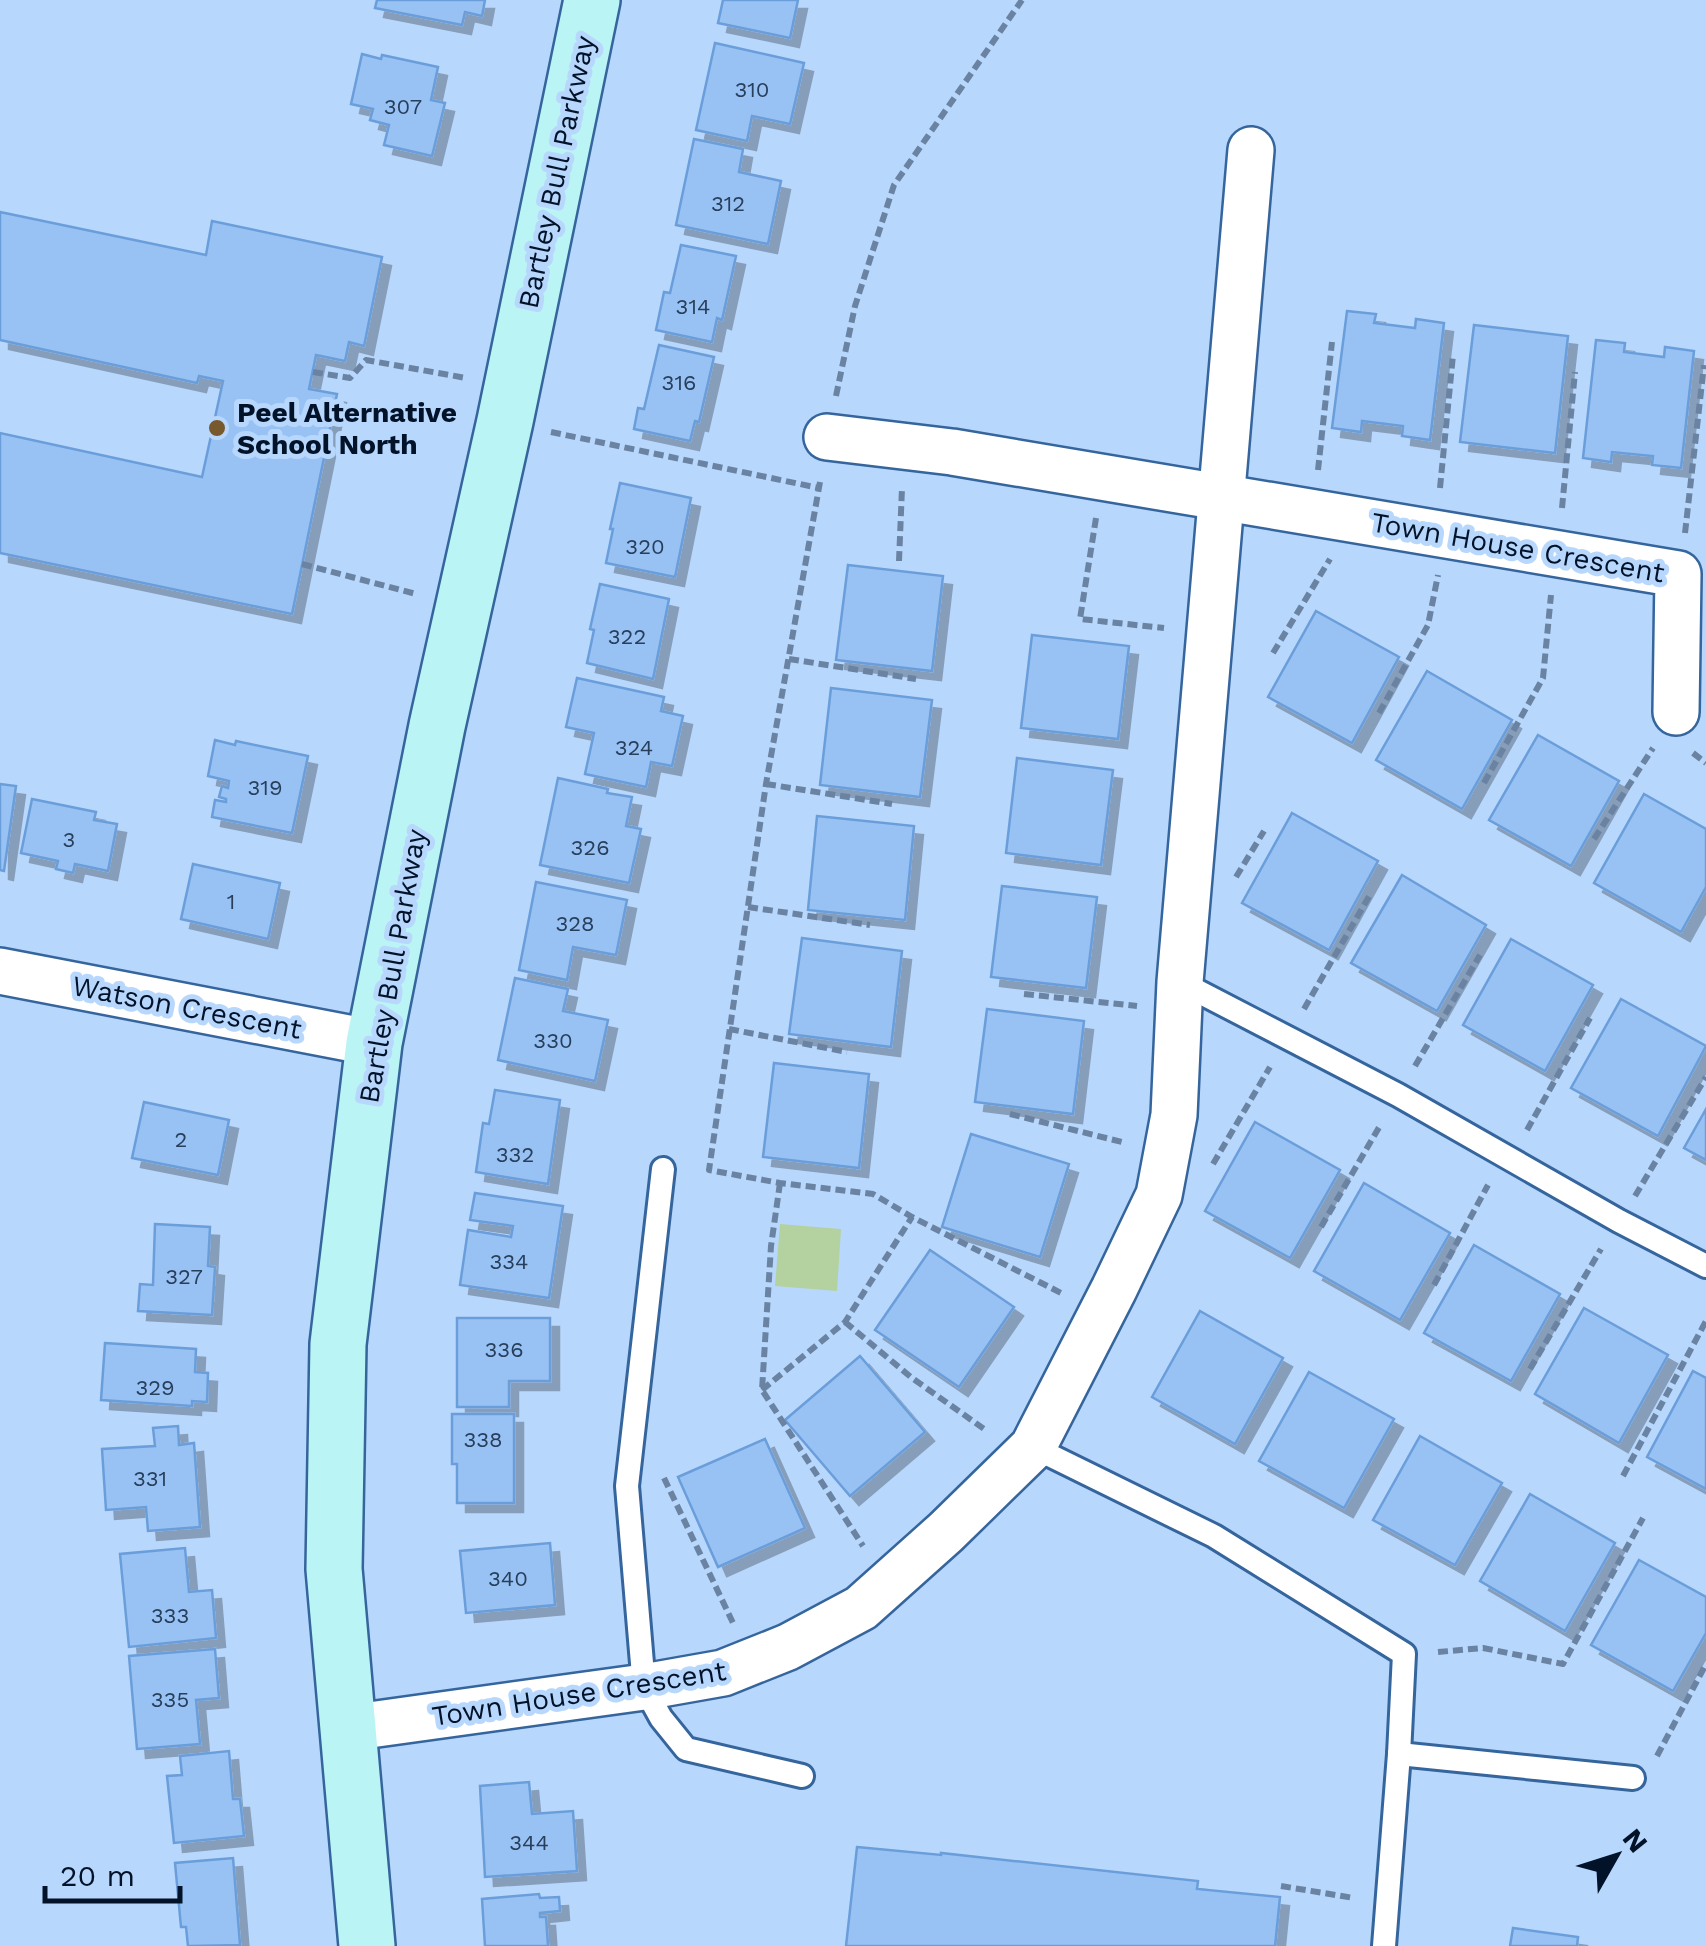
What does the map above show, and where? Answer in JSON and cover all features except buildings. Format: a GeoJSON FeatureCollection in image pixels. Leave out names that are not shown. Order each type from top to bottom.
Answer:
{"type":"FeatureCollection","features":[{"type":"Feature","properties":{"kind":"street","name":"Bartley Bull Parkway"},"geometry":{"type":"LineString","coordinates":[[367,1946],[334,1568],[338,1344],[374,1043],[437,726],[592,0]]}},
{"type":"Feature","properties":{"kind":"street","name":"Town House Crescent"},"geometry":{"type":"LineString","coordinates":[[348,1728],[644,1687],[723,1673],[752,1662],[861,1608],[1028,1452],[1159,1194],[1174,1115],[1179,996],[1251,150]]}},
{"type":"Feature","properties":{"kind":"street","name":"Town House Crescent"},"geometry":{"type":"LineString","coordinates":[[827,438],[1102,477],[1678,574],[1676,712]]}},
{"type":"Feature","properties":{"kind":"street","name":"Watson Crescent"},"geometry":{"type":"LineString","coordinates":[[0,972],[374,1043]]}},
{"type":"Feature","properties":{"kind":"lane"},"geometry":{"type":"LineString","coordinates":[[1179,996],[1398,1095],[1706,1266]]}},
{"type":"Feature","properties":{"kind":"lane"},"geometry":{"type":"LineString","coordinates":[[663,1170],[627,1486],[644,1687],[661,1718],[686,1750],[802,1776]]}},
{"type":"Feature","properties":{"kind":"lane"},"geometry":{"type":"LineString","coordinates":[[1028,1452],[1214,1536],[1404,1654],[1384,1946]]}},
{"type":"Feature","properties":{"kind":"lane"},"geometry":{"type":"LineString","coordinates":[[1399,1754],[1633,1778]]}},
{"type":"Feature","properties":{"kind":"path"},"geometry":{"type":"LineString","coordinates":[[1022,0],[894,185],[855,306],[827,438],[766,784],[709,1170],[872,1194],[1101,1314]]}},
{"type":"Feature","properties":{"kind":"path"},"geometry":{"type":"LineString","coordinates":[[1273,653],[1334,516],[1332,342]]}},
{"type":"Feature","properties":{"kind":"path"},"geometry":{"type":"LineString","coordinates":[[1378,713],[1428,624],[1442,534],[1453,355]]}},
{"type":"Feature","properties":{"kind":"path"},"geometry":{"type":"LineString","coordinates":[[313,372],[350,378],[366,360],[467,378]]}},
{"type":"Feature","properties":{"kind":"path"},"geometry":{"type":"LineString","coordinates":[[1678,574],[1704,365]]}},
{"type":"Feature","properties":{"kind":"path"},"geometry":{"type":"LineString","coordinates":[[1484,783],[1544,678],[1575,372]]}},
{"type":"Feature","properties":{"kind":"path"},"geometry":{"type":"LineString","coordinates":[[540,429],[819,488]]}},
{"type":"Feature","properties":{"kind":"path"},"geometry":{"type":"LineString","coordinates":[[898,561],[904,446]]}},
{"type":"Feature","properties":{"kind":"path"},"geometry":{"type":"LineString","coordinates":[[1102,477],[1080,619],[1211,633]]}},
{"type":"Feature","properties":{"kind":"path"},"geometry":{"type":"LineString","coordinates":[[302,564],[422,596]]}},
{"type":"Feature","properties":{"kind":"path"},"geometry":{"type":"LineString","coordinates":[[788,659],[916,679]]}},
{"type":"Feature","properties":{"kind":"path"},"geometry":{"type":"LineString","coordinates":[[1594,839],[1676,712]]}},
{"type":"Feature","properties":{"kind":"path"},"geometry":{"type":"LineString","coordinates":[[766,784],[892,804]]}},
{"type":"Feature","properties":{"kind":"path"},"geometry":{"type":"LineString","coordinates":[[748,907],[870,925]]}},
{"type":"Feature","properties":{"kind":"path"},"geometry":{"type":"LineString","coordinates":[[1024,994],[1179,996]]}},
{"type":"Feature","properties":{"kind":"path"},"geometry":{"type":"LineString","coordinates":[[730,1029],[847,1052]]}},
{"type":"Feature","properties":{"kind":"path"},"geometry":{"type":"LineString","coordinates":[[1010,1114],[1166,1153]]}},
{"type":"Feature","properties":{"kind":"path"},"geometry":{"type":"LineString","coordinates":[[780,1183],[770,1246],[762,1390],[888,1584]]}},
{"type":"Feature","properties":{"kind":"path"},"geometry":{"type":"LineString","coordinates":[[762,1390],[845,1322],[912,1217]]}},
{"type":"Feature","properties":{"kind":"path"},"geometry":{"type":"LineString","coordinates":[[1623,1476],[1706,1321]]}},
{"type":"Feature","properties":{"kind":"path"},"geometry":{"type":"LineString","coordinates":[[845,1322],[912,1378],[1028,1452]]}},
{"type":"Feature","properties":{"kind":"path"},"geometry":{"type":"LineString","coordinates":[[634,1417],[752,1662]]}},
{"type":"Feature","properties":{"kind":"path"},"geometry":{"type":"LineString","coordinates":[[1404,1654],[1483,1648],[1563,1664],[1643,1518]]}},
{"type":"Feature","properties":{"kind":"path"},"geometry":{"type":"LineString","coordinates":[[1633,1778],[1653,1765],[1706,1664]]}},
{"type":"Feature","properties":{"kind":"path"},"geometry":{"type":"LineString","coordinates":[[1281,1886],[1388,1903]]}},
{"type":"Feature","properties":{"kind":"green space"},"geometry":{"type":"Polygon","coordinates":[[[780,1224],[841,1229],[837,1291],[775,1286],[780,1224]]]}},
{"type":"Feature","properties":{"kind":"place","name":"Peel Alternative School North"},"geometry":{"type":"Point","coordinates":[217,428]}}]}
